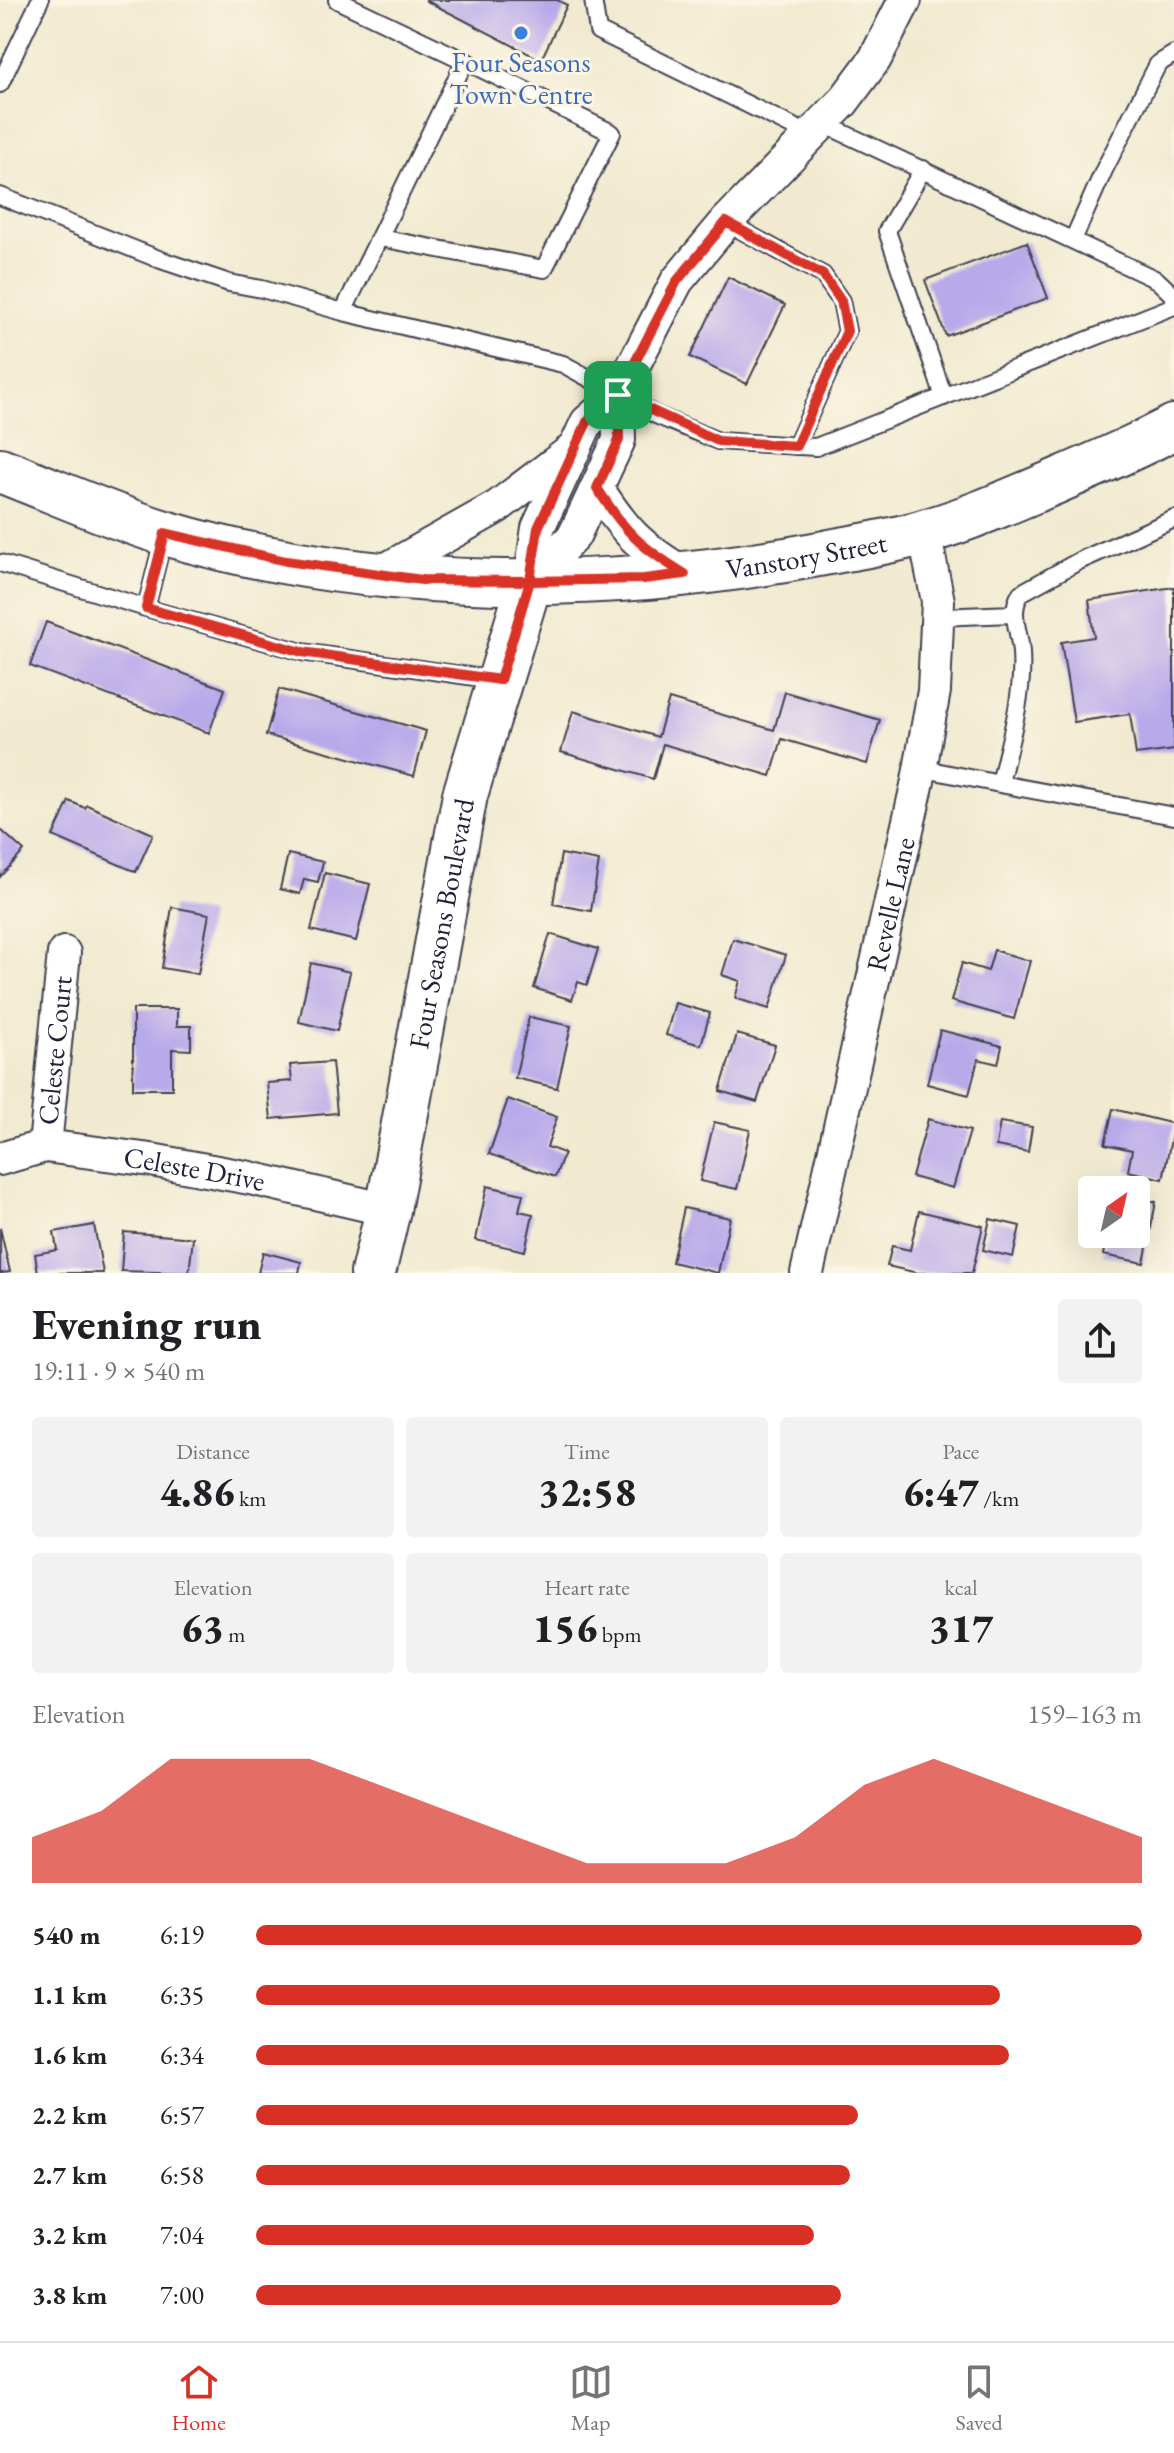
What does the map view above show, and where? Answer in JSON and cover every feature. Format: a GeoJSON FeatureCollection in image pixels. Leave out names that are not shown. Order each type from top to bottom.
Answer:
{"type":"FeatureCollection","features":[{"type":"Feature","properties":{"kind":"street","name":"Four Seasons Boulevard"},"geometry":{"type":"LineString","coordinates":[[373,1273],[388,1210],[465,795],[530,581],[538,528],[587,422],[618,395],[677,281],[726,222],[818,130],[866,72],[885,42],[905,0]]}},
{"type":"Feature","properties":{"kind":"street","name":"Four Seasons Boulevard"},"geometry":{"type":"LineString","coordinates":[[530,581],[574,536],[597,488],[619,440],[618,395]]}},
{"type":"Feature","properties":{"kind":"street","name":"Vanstory Street"},"geometry":{"type":"LineString","coordinates":[[0,470],[165,533],[286,561],[422,580],[644,579],[755,566],[924,532],[980,514],[1140,445],[1174,427]]}},
{"type":"Feature","properties":{"kind":"street"},"geometry":{"type":"LineString","coordinates":[[378,574],[497,507],[575,449]]}},
{"type":"Feature","properties":{"kind":"street"},"geometry":{"type":"LineString","coordinates":[[597,488],[621,525],[650,552],[685,574]]}},
{"type":"Feature","properties":{"kind":"street","name":"Revelle Lane"},"geometry":{"type":"LineString","coordinates":[[807,1273],[920,768],[934,691],[938,601],[924,532]]}},
{"type":"Feature","properties":{"kind":"street","name":"Celeste Court"},"geometry":{"type":"LineString","coordinates":[[45,1146],[64,953]]}},
{"type":"Feature","properties":{"kind":"street","name":"Celeste Drive"},"geometry":{"type":"LineString","coordinates":[[0,1159],[45,1146],[151,1160],[250,1178],[388,1210]]}},
{"type":"Feature","properties":{"kind":"lane"},"geometry":{"type":"LineString","coordinates":[[0,84],[40,0]]}},
{"type":"Feature","properties":{"kind":"lane"},"geometry":{"type":"LineString","coordinates":[[337,0],[612,133],[544,269],[380,238]]}},
{"type":"Feature","properties":{"kind":"lane"},"geometry":{"type":"LineString","coordinates":[[593,0],[598,31],[818,130],[923,169],[1157,280],[1174,296]]}},
{"type":"Feature","properties":{"kind":"lane"},"geometry":{"type":"LineString","coordinates":[[1073,240],[1105,168],[1158,64],[1174,54]]}},
{"type":"Feature","properties":{"kind":"lane"},"geometry":{"type":"LineString","coordinates":[[343,312],[465,61]]}},
{"type":"Feature","properties":{"kind":"lane"},"geometry":{"type":"LineString","coordinates":[[923,169],[887,231],[944,397]]}},
{"type":"Feature","properties":{"kind":"lane"},"geometry":{"type":"LineString","coordinates":[[0,196],[161,260],[229,283],[563,364],[618,395],[718,441],[816,447],[1174,306]]}},
{"type":"Feature","properties":{"kind":"lane"},"geometry":{"type":"LineString","coordinates":[[726,222],[823,275],[841,301],[847,331],[796,446]]}},
{"type":"Feature","properties":{"kind":"lane"},"geometry":{"type":"LineString","coordinates":[[1000,784],[1021,676],[1021,652],[1013,614],[1015,601],[1021,593],[1079,561],[1174,519]]}},
{"type":"Feature","properties":{"kind":"lane"},"geometry":{"type":"LineString","coordinates":[[146,608],[165,533]]}},
{"type":"Feature","properties":{"kind":"lane"},"geometry":{"type":"LineString","coordinates":[[0,563],[302,652],[500,680]]}},
{"type":"Feature","properties":{"kind":"lane"},"geometry":{"type":"LineString","coordinates":[[937,617],[1013,614]]}},
{"type":"Feature","properties":{"kind":"lane"},"geometry":{"type":"LineString","coordinates":[[920,768],[1174,816]]}},
{"type":"Feature","properties":{"kind":"building","name":"Four Seasons Town Centre"},"geometry":{"type":"Polygon","coordinates":[[[425,0],[557,0],[567,5],[541,60],[425,0]]]}},
{"type":"Feature","properties":{"kind":"building"},"geometry":{"type":"Polygon","coordinates":[[[1027,242],[1048,298],[946,336],[925,280],[1027,242]]]}},
{"type":"Feature","properties":{"kind":"building"},"geometry":{"type":"Polygon","coordinates":[[[728,277],[785,305],[747,384],[690,357],[728,277]]]}},
{"type":"Feature","properties":{"kind":"building"},"geometry":{"type":"Polygon","coordinates":[[[1174,587],[1174,750],[1136,755],[1130,714],[1074,722],[1061,642],[1094,637],[1089,600],[1174,587]]]}},
{"type":"Feature","properties":{"kind":"building"},"geometry":{"type":"Polygon","coordinates":[[[46,622],[225,689],[209,733],[30,666],[46,622]]]}},
{"type":"Feature","properties":{"kind":"building"},"geometry":{"type":"Polygon","coordinates":[[[279,689],[426,731],[414,776],[266,735],[279,689]]]}},
{"type":"Feature","properties":{"kind":"building"},"geometry":{"type":"Polygon","coordinates":[[[785,692],[880,720],[867,764],[782,739],[771,776],[663,744],[653,779],[561,752],[573,711],[658,737],[669,699],[774,730],[785,692]]]}},
{"type":"Feature","properties":{"kind":"building"},"geometry":{"type":"Polygon","coordinates":[[[69,801],[85,808],[87,805],[153,834],[136,872],[53,836],[69,801]]]}},
{"type":"Feature","properties":{"kind":"building"},"geometry":{"type":"Polygon","coordinates":[[[0,829],[24,851],[0,877],[0,829]]]}},
{"type":"Feature","properties":{"kind":"building"},"geometry":{"type":"Polygon","coordinates":[[[288,854],[323,862],[318,882],[304,879],[300,894],[280,889],[288,854]]]}},
{"type":"Feature","properties":{"kind":"building"},"geometry":{"type":"Polygon","coordinates":[[[561,854],[599,861],[591,911],[553,904],[561,854]]]}},
{"type":"Feature","properties":{"kind":"building"},"geometry":{"type":"Polygon","coordinates":[[[325,873],[370,884],[356,941],[311,930],[325,873]]]}},
{"type":"Feature","properties":{"kind":"building"},"geometry":{"type":"Polygon","coordinates":[[[172,907],[209,914],[198,974],[162,968],[172,907]]]}},
{"type":"Feature","properties":{"kind":"building"},"geometry":{"type":"Polygon","coordinates":[[[550,934],[598,949],[587,985],[578,982],[572,1000],[534,988],[550,934]]]}},
{"type":"Feature","properties":{"kind":"building"},"geometry":{"type":"Polygon","coordinates":[[[733,939],[786,955],[769,1009],[735,998],[740,981],[722,975],[733,939]]]}},
{"type":"Feature","properties":{"kind":"building"},"geometry":{"type":"Polygon","coordinates":[[[994,950],[1030,961],[1014,1019],[951,1001],[962,963],[988,971],[994,950]]]}},
{"type":"Feature","properties":{"kind":"building"},"geometry":{"type":"Polygon","coordinates":[[[311,963],[350,972],[337,1031],[299,1022],[311,963]]]}},
{"type":"Feature","properties":{"kind":"building"},"geometry":{"type":"Polygon","coordinates":[[[675,1003],[710,1013],[701,1045],[666,1035],[675,1003]]]}},
{"type":"Feature","properties":{"kind":"building"},"geometry":{"type":"Polygon","coordinates":[[[133,1009],[177,1009],[177,1026],[191,1026],[191,1050],[172,1049],[172,1089],[133,1089],[133,1009]]]}},
{"type":"Feature","properties":{"kind":"building"},"geometry":{"type":"Polygon","coordinates":[[[529,1017],[571,1026],[557,1088],[515,1078],[529,1017]]]}},
{"type":"Feature","properties":{"kind":"building"},"geometry":{"type":"Polygon","coordinates":[[[940,1030],[1002,1046],[998,1064],[978,1059],[969,1095],[927,1084],[940,1030]]]}},
{"type":"Feature","properties":{"kind":"building"},"geometry":{"type":"Polygon","coordinates":[[[737,1034],[775,1045],[757,1102],[720,1091],[737,1034]]]}},
{"type":"Feature","properties":{"kind":"building"},"geometry":{"type":"Polygon","coordinates":[[[332,1062],[337,1113],[271,1119],[267,1083],[292,1081],[290,1065],[332,1062]]]}},
{"type":"Feature","properties":{"kind":"building"},"geometry":{"type":"Polygon","coordinates":[[[508,1099],[557,1117],[547,1147],[564,1153],[555,1177],[489,1154],[508,1099]]]}},
{"type":"Feature","properties":{"kind":"building"},"geometry":{"type":"Polygon","coordinates":[[[1113,1109],[1174,1124],[1163,1179],[1128,1171],[1132,1150],[1105,1144],[1113,1109]]]}},
{"type":"Feature","properties":{"kind":"building"},"geometry":{"type":"Polygon","coordinates":[[[928,1119],[970,1131],[953,1188],[912,1177],[928,1119]]]}},
{"type":"Feature","properties":{"kind":"building"},"geometry":{"type":"Polygon","coordinates":[[[714,1122],[750,1130],[737,1189],[700,1181],[714,1122]]]}},
{"type":"Feature","properties":{"kind":"building"},"geometry":{"type":"Polygon","coordinates":[[[1000,1122],[1032,1127],[1028,1152],[996,1146],[1000,1122]]]}},
{"type":"Feature","properties":{"kind":"building"},"geometry":{"type":"Polygon","coordinates":[[[487,1186],[523,1194],[519,1211],[533,1214],[525,1251],[476,1240],[487,1186]]]}},
{"type":"Feature","properties":{"kind":"building"},"geometry":{"type":"Polygon","coordinates":[[[1150,1200],[1156,1202],[1150,1232],[1150,1200]]]}},
{"type":"Feature","properties":{"kind":"building"},"geometry":{"type":"Polygon","coordinates":[[[684,1208],[730,1218],[718,1273],[672,1262],[684,1208]]]}},
{"type":"Feature","properties":{"kind":"building"},"geometry":{"type":"Polygon","coordinates":[[[919,1211],[983,1226],[972,1273],[918,1273],[887,1266],[892,1246],[910,1250],[919,1211]]]}},
{"type":"Feature","properties":{"kind":"building"},"geometry":{"type":"Polygon","coordinates":[[[990,1219],[1020,1226],[1013,1257],[983,1250],[990,1219]]]}},
{"type":"Feature","properties":{"kind":"building"},"geometry":{"type":"Polygon","coordinates":[[[94,1225],[103,1273],[38,1273],[35,1254],[57,1250],[54,1232],[94,1225]]]}},
{"type":"Feature","properties":{"kind":"building"},"geometry":{"type":"Polygon","coordinates":[[[0,1228],[10,1272],[0,1273],[0,1228]]]}},
{"type":"Feature","properties":{"kind":"building"},"geometry":{"type":"Polygon","coordinates":[[[124,1232],[193,1238],[189,1273],[121,1271],[124,1232]]]}},
{"type":"Feature","properties":{"kind":"building"},"geometry":{"type":"Polygon","coordinates":[[[1104,1248],[1147,1248],[1144,1263],[1103,1255],[1104,1248]]]}},
{"type":"Feature","properties":{"kind":"building"},"geometry":{"type":"Polygon","coordinates":[[[263,1252],[301,1262],[299,1273],[258,1273],[263,1252]]]}},
{"type":"Feature","properties":{"kind":"place","name":"Four Seasons Town Centre"},"geometry":{"type":"Point","coordinates":[521,33]}},
{"type":"Feature","properties":{"kind":"route"},"geometry":{"type":"LineString","coordinates":[[618,395],[587,422],[538,528],[530,581],[500,680],[302,652],[146,608],[165,533],[286,561],[422,580],[530,581],[644,579],[685,574],[650,552],[621,525],[597,488],[619,440],[618,395],[718,441],[796,446],[847,331],[841,301],[823,275],[726,222],[677,281],[618,395]]}}]}
